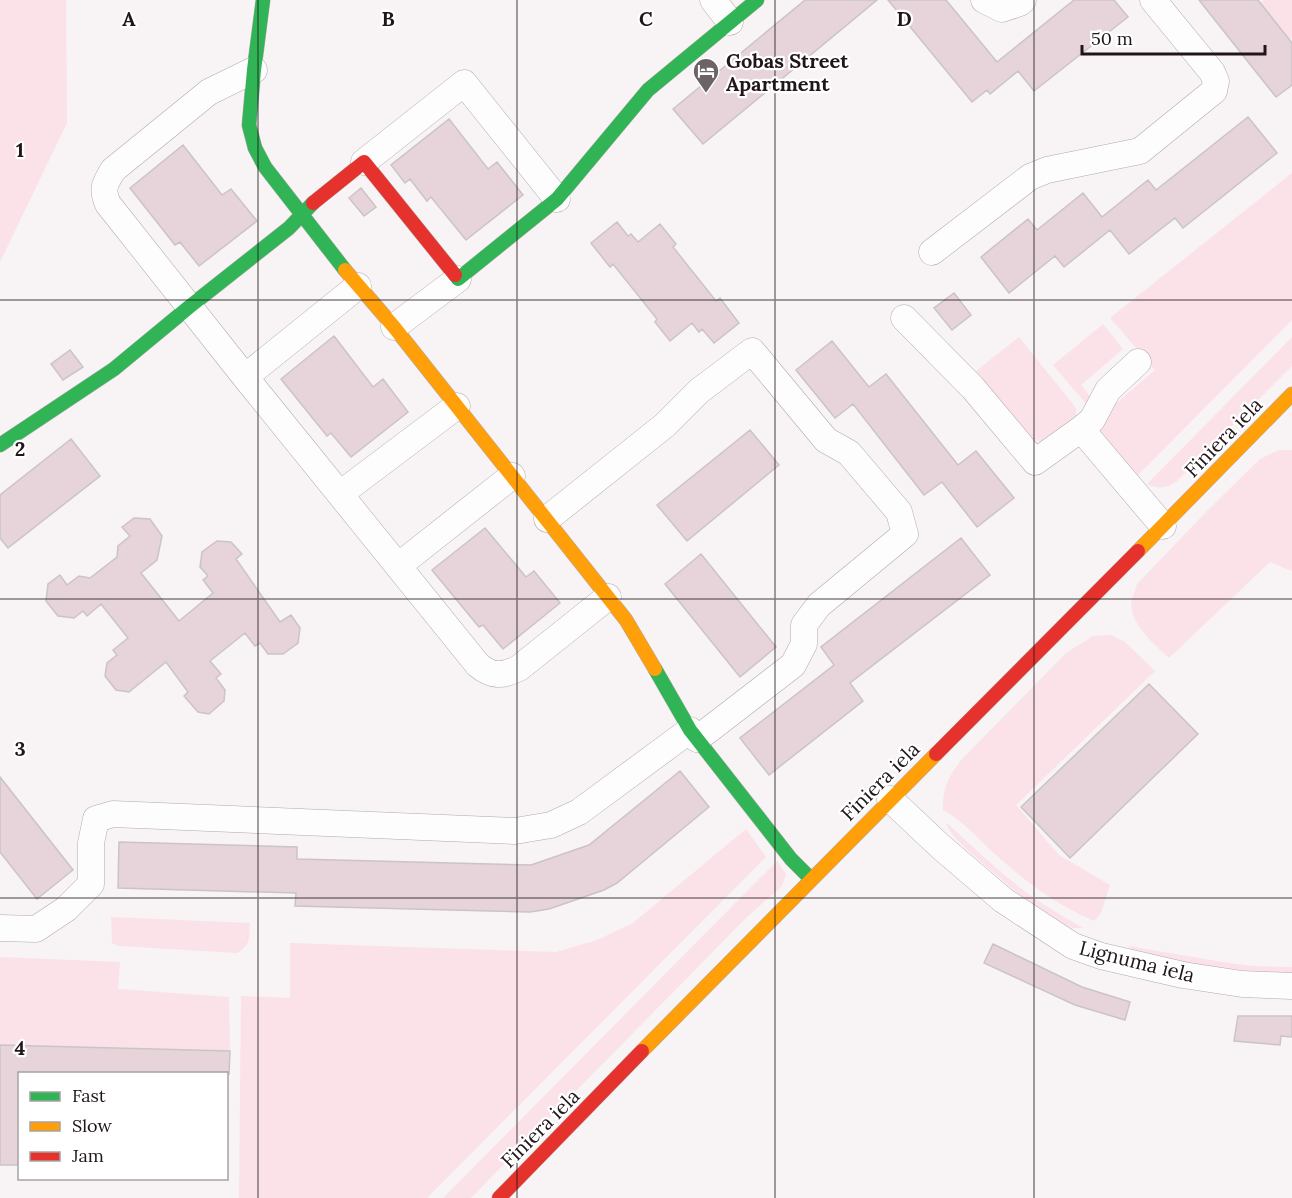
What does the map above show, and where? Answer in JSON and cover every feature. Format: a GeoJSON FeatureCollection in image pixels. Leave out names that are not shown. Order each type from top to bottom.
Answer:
{"type":"FeatureCollection","features":[{"type":"Feature","properties":{"kind":"street"},"geometry":{"type":"LineString","coordinates":[[263,0],[249,125],[255,148],[265,167],[626,620],[693,734],[786,853],[811,879]]}},
{"type":"Feature","properties":{"kind":"street"},"geometry":{"type":"LineString","coordinates":[[713,0],[730,22]]}},
{"type":"Feature","properties":{"kind":"street"},"geometry":{"type":"LineString","coordinates":[[394,327],[557,199],[648,90],[757,0]]}},
{"type":"Feature","properties":{"kind":"street"},"geometry":{"type":"LineString","coordinates":[[984,0],[1002,9],[1023,0]]}},
{"type":"Feature","properties":{"kind":"street"},"geometry":{"type":"LineString","coordinates":[[932,252],[1030,177],[1047,170],[1140,151],[1214,91],[1216,81],[1212,72],[1154,0]]}},
{"type":"Feature","properties":{"kind":"street"},"geometry":{"type":"LineString","coordinates":[[254,70],[209,92],[113,170],[105,183],[104,195],[108,204],[245,377],[485,671],[508,674],[519,668],[608,597]]}},
{"type":"Feature","properties":{"kind":"street"},"geometry":{"type":"LineString","coordinates":[[0,445],[114,369],[189,306],[289,228],[315,201],[464,83],[557,199]]}},
{"type":"Feature","properties":{"kind":"street"},"geometry":{"type":"LineString","coordinates":[[364,162],[458,279]]}},
{"type":"Feature","properties":{"kind":"street"},"geometry":{"type":"LineString","coordinates":[[245,377],[358,286]]}},
{"type":"Feature","properties":{"kind":"street"},"geometry":{"type":"LineString","coordinates":[[904,318],[973,388],[1035,462],[1092,420],[1108,390],[1138,362]]}},
{"type":"Feature","properties":{"kind":"street"},"geometry":{"type":"LineString","coordinates":[[0,928],[36,929],[66,909],[91,884],[91,843],[96,819],[113,814],[515,831],[551,825],[579,812],[793,664],[804,644],[804,625],[819,605],[905,534],[899,512],[849,453],[826,440],[752,351],[699,391],[665,425],[547,519]]}},
{"type":"Feature","properties":{"kind":"street","name":"Finiera iela"},"geometry":{"type":"LineString","coordinates":[[499,1198],[811,879],[1292,394]]}},
{"type":"Feature","properties":{"kind":"street"},"geometry":{"type":"LineString","coordinates":[[340,494],[457,406]]}},
{"type":"Feature","properties":{"kind":"street"},"geometry":{"type":"LineString","coordinates":[[1081,429],[1163,526]]}},
{"type":"Feature","properties":{"kind":"street"},"geometry":{"type":"LineString","coordinates":[[398,566],[512,476]]}},
{"type":"Feature","properties":{"kind":"street","name":"Lignuma iela"},"geometry":{"type":"LineString","coordinates":[[890,799],[941,847],[1003,900],[1073,946],[1101,956],[1183,975],[1242,984],[1292,986]]}},
{"type":"Feature","properties":{"kind":"shaded area"},"geometry":{"type":"Polygon","coordinates":[[[0,0],[66,0],[67,123],[0,262],[0,0]]]}},
{"type":"Feature","properties":{"kind":"shaded area"},"geometry":{"type":"Polygon","coordinates":[[[1264,0],[1292,0],[1292,38],[1289,40],[1260,3],[1264,0]]]}},
{"type":"Feature","properties":{"kind":"shaded area"},"geometry":{"type":"Polygon","coordinates":[[[1292,173],[1292,320],[1137,476],[1102,436],[1100,425],[1105,413],[1155,370],[1110,318],[1292,173]]]}},
{"type":"Feature","properties":{"kind":"shaded area"},"geometry":{"type":"Polygon","coordinates":[[[1103,324],[1123,349],[1081,385],[1094,401],[1088,406],[1053,365],[1103,324]]]}},
{"type":"Feature","properties":{"kind":"shaded area"},"geometry":{"type":"Polygon","coordinates":[[[1019,337],[1076,408],[1076,418],[1045,441],[1031,438],[976,371],[1019,337]]]}},
{"type":"Feature","properties":{"kind":"shaded area"},"geometry":{"type":"Polygon","coordinates":[[[1292,337],[1292,366],[1177,481],[1162,487],[1147,484],[1292,337]]]}},
{"type":"Feature","properties":{"kind":"shaded area"},"geometry":{"type":"Polygon","coordinates":[[[1279,450],[1292,450],[1292,571],[1270,562],[1169,658],[1137,624],[1133,615],[1132,598],[1137,584],[1260,459],[1279,450]]]}},
{"type":"Feature","properties":{"kind":"shaded area"},"geometry":{"type":"Polygon","coordinates":[[[1111,635],[1125,642],[1155,671],[1016,805],[1059,855],[1110,885],[1101,913],[1094,921],[1055,901],[1019,875],[965,825],[943,810],[943,802],[947,783],[962,759],[1066,653],[1093,636],[1111,635]]]}},
{"type":"Feature","properties":{"kind":"shaded area"},"geometry":{"type":"Polygon","coordinates":[[[946,824],[1027,893],[1083,928],[1072,928],[1059,922],[1028,902],[964,847],[946,824]]]}},
{"type":"Feature","properties":{"kind":"shaded area"},"geometry":{"type":"Polygon","coordinates":[[[746,829],[766,857],[427,1198],[239,1198],[241,996],[290,998],[290,943],[556,952],[597,940],[633,923],[746,829]]]}},
{"type":"Feature","properties":{"kind":"shaded area"},"geometry":{"type":"Polygon","coordinates":[[[777,861],[786,874],[782,886],[747,917],[471,1198],[443,1198],[777,861]]]}},
{"type":"Feature","properties":{"kind":"shaded area"},"geometry":{"type":"Polygon","coordinates":[[[111,917],[250,923],[249,937],[245,947],[237,953],[119,946],[112,943],[111,917]]]}},
{"type":"Feature","properties":{"kind":"shaded area"},"geometry":{"type":"Polygon","coordinates":[[[1128,946],[1229,963],[1292,967],[1292,973],[1194,964],[1144,954],[1128,946]]]}},
{"type":"Feature","properties":{"kind":"shaded area"},"geometry":{"type":"Polygon","coordinates":[[[0,957],[120,962],[118,989],[229,997],[230,1051],[0,1045],[0,957]]]}},
{"type":"Feature","properties":{"kind":"building"},"geometry":{"type":"Polygon","coordinates":[[[805,0],[877,0],[703,144],[673,109],[805,0]]]}},
{"type":"Feature","properties":{"kind":"building"},"geometry":{"type":"Polygon","coordinates":[[[888,0],[946,0],[997,62],[1074,0],[1114,0],[1128,17],[1034,91],[1018,71],[990,94],[987,90],[972,102],[888,0]]]}},
{"type":"Feature","properties":{"kind":"building"},"geometry":{"type":"Polygon","coordinates":[[[1199,0],[1258,0],[1292,43],[1292,85],[1276,97],[1199,0]]]}},
{"type":"Feature","properties":{"kind":"building"},"geometry":{"type":"Polygon","coordinates":[[[1248,117],[1277,153],[1183,228],[1175,218],[1129,254],[1110,230],[1064,267],[1055,256],[1009,293],[981,257],[1028,219],[1037,230],[1083,193],[1102,217],[1148,180],[1156,190],[1248,117]]]}},
{"type":"Feature","properties":{"kind":"building"},"geometry":{"type":"Polygon","coordinates":[[[449,119],[488,169],[497,162],[523,195],[466,240],[431,197],[427,201],[410,179],[405,183],[391,165],[449,119]]]}},
{"type":"Feature","properties":{"kind":"building"},"geometry":{"type":"Polygon","coordinates":[[[183,145],[222,195],[231,189],[257,221],[199,266],[180,242],[175,245],[130,188],[183,145]]]}},
{"type":"Feature","properties":{"kind":"building"},"geometry":{"type":"Polygon","coordinates":[[[361,188],[376,207],[364,216],[349,198],[361,188]]]}},
{"type":"Feature","properties":{"kind":"building"},"geometry":{"type":"Polygon","coordinates":[[[617,222],[628,236],[631,234],[638,242],[660,224],[676,244],[673,247],[716,301],[720,298],[739,323],[714,343],[702,329],[699,332],[692,323],[670,341],[655,322],[657,319],[613,264],[610,267],[591,243],[617,222]]]}},
{"type":"Feature","properties":{"kind":"building"},"geometry":{"type":"Polygon","coordinates":[[[954,293],[971,315],[952,330],[934,308],[954,293]]]}},
{"type":"Feature","properties":{"kind":"building"},"geometry":{"type":"Polygon","coordinates":[[[334,336],[373,387],[383,379],[408,412],[351,457],[331,433],[327,436],[281,379],[334,336]]]}},
{"type":"Feature","properties":{"kind":"building"},"geometry":{"type":"Polygon","coordinates":[[[832,341],[869,387],[886,374],[958,465],[976,451],[1014,498],[977,527],[942,482],[924,495],[853,404],[835,418],[796,370],[832,341]]]}},
{"type":"Feature","properties":{"kind":"building"},"geometry":{"type":"Polygon","coordinates":[[[70,350],[83,367],[63,380],[51,364],[70,350]]]}},
{"type":"Feature","properties":{"kind":"building"},"geometry":{"type":"Polygon","coordinates":[[[750,430],[779,465],[687,541],[657,505],[750,430]]]}},
{"type":"Feature","properties":{"kind":"building"},"geometry":{"type":"Polygon","coordinates":[[[71,439],[100,476],[8,548],[0,538],[0,495],[71,439]]]}},
{"type":"Feature","properties":{"kind":"building"},"geometry":{"type":"Polygon","coordinates":[[[134,518],[150,519],[162,536],[157,560],[141,573],[179,621],[213,593],[203,580],[208,576],[200,567],[202,552],[217,541],[231,542],[242,554],[236,559],[280,622],[291,615],[300,628],[298,643],[283,654],[268,654],[260,643],[255,646],[245,633],[210,661],[221,674],[216,678],[225,690],[224,701],[209,714],[198,712],[184,696],[188,692],[166,662],[129,692],[116,690],[105,676],[107,663],[117,655],[113,650],[128,638],[101,604],[87,616],[83,611],[74,618],[58,616],[46,601],[48,584],[60,575],[67,585],[79,576],[90,578],[117,557],[118,546],[130,536],[122,527],[134,518]]]}},
{"type":"Feature","properties":{"kind":"building"},"geometry":{"type":"Polygon","coordinates":[[[485,528],[526,577],[534,571],[560,603],[503,649],[483,625],[479,627],[432,570],[485,528]]]}},
{"type":"Feature","properties":{"kind":"building"},"geometry":{"type":"Polygon","coordinates":[[[961,538],[990,575],[850,683],[863,701],[769,775],[740,738],[834,665],[821,647],[961,538]]]}},
{"type":"Feature","properties":{"kind":"building"},"geometry":{"type":"Polygon","coordinates":[[[701,554],[776,647],[740,677],[665,584],[701,554]]]}},
{"type":"Feature","properties":{"kind":"building"},"geometry":{"type":"Polygon","coordinates":[[[1149,684],[1198,734],[1070,858],[1021,807],[1149,684]]]}},
{"type":"Feature","properties":{"kind":"building"},"geometry":{"type":"Polygon","coordinates":[[[680,771],[709,807],[617,883],[604,890],[549,909],[530,912],[295,906],[296,893],[118,888],[119,842],[297,847],[297,859],[531,865],[589,845],[680,771]]]}},
{"type":"Feature","properties":{"kind":"building"},"geometry":{"type":"Polygon","coordinates":[[[0,777],[73,870],[37,899],[0,852],[0,777]]]}},
{"type":"Feature","properties":{"kind":"building"},"geometry":{"type":"Polygon","coordinates":[[[993,944],[1082,987],[1130,1002],[1125,1020],[1075,1005],[984,963],[993,944]]]}},
{"type":"Feature","properties":{"kind":"building"},"geometry":{"type":"Polygon","coordinates":[[[1238,1016],[1292,1016],[1292,1037],[1281,1036],[1280,1045],[1234,1041],[1238,1016]]]}},
{"type":"Feature","properties":{"kind":"building"},"geometry":{"type":"Polygon","coordinates":[[[0,1045],[230,1051],[229,1074],[228,1072],[18,1072],[18,1165],[0,1165],[0,1045]]]}},
{"type":"Feature","properties":{"kind":"traffic: fast"},"geometry":{"type":"LineString","coordinates":[[263,0],[249,125],[255,148],[265,167],[345,270]]}},
{"type":"Feature","properties":{"kind":"traffic: fast"},"geometry":{"type":"LineString","coordinates":[[455,275],[458,279],[557,199],[648,90],[757,0]]}},
{"type":"Feature","properties":{"kind":"traffic: fast"},"geometry":{"type":"LineString","coordinates":[[0,445],[114,369],[289,228],[313,203]]}},
{"type":"Feature","properties":{"kind":"traffic: fast"},"geometry":{"type":"LineString","coordinates":[[655,669],[690,730],[791,859],[811,879]]}},
{"type":"Feature","properties":{"kind":"traffic: slow"},"geometry":{"type":"LineString","coordinates":[[345,270],[394,327],[626,620],[655,669]]}},
{"type":"Feature","properties":{"kind":"traffic: slow"},"geometry":{"type":"LineString","coordinates":[[1138,551],[1292,394]]}},
{"type":"Feature","properties":{"kind":"traffic: slow"},"geometry":{"type":"LineString","coordinates":[[642,1051],[936,754]]}},
{"type":"Feature","properties":{"kind":"traffic: jam"},"geometry":{"type":"LineString","coordinates":[[313,203],[364,162],[455,275]]}},
{"type":"Feature","properties":{"kind":"traffic: jam"},"geometry":{"type":"LineString","coordinates":[[936,754],[1138,551]]}},
{"type":"Feature","properties":{"kind":"traffic: jam"},"geometry":{"type":"LineString","coordinates":[[499,1198],[642,1051]]}},
{"type":"Feature","properties":{"kind":"place","name":"Gobas Street Apartment"},"geometry":{"type":"Point","coordinates":[706,94]}}]}
